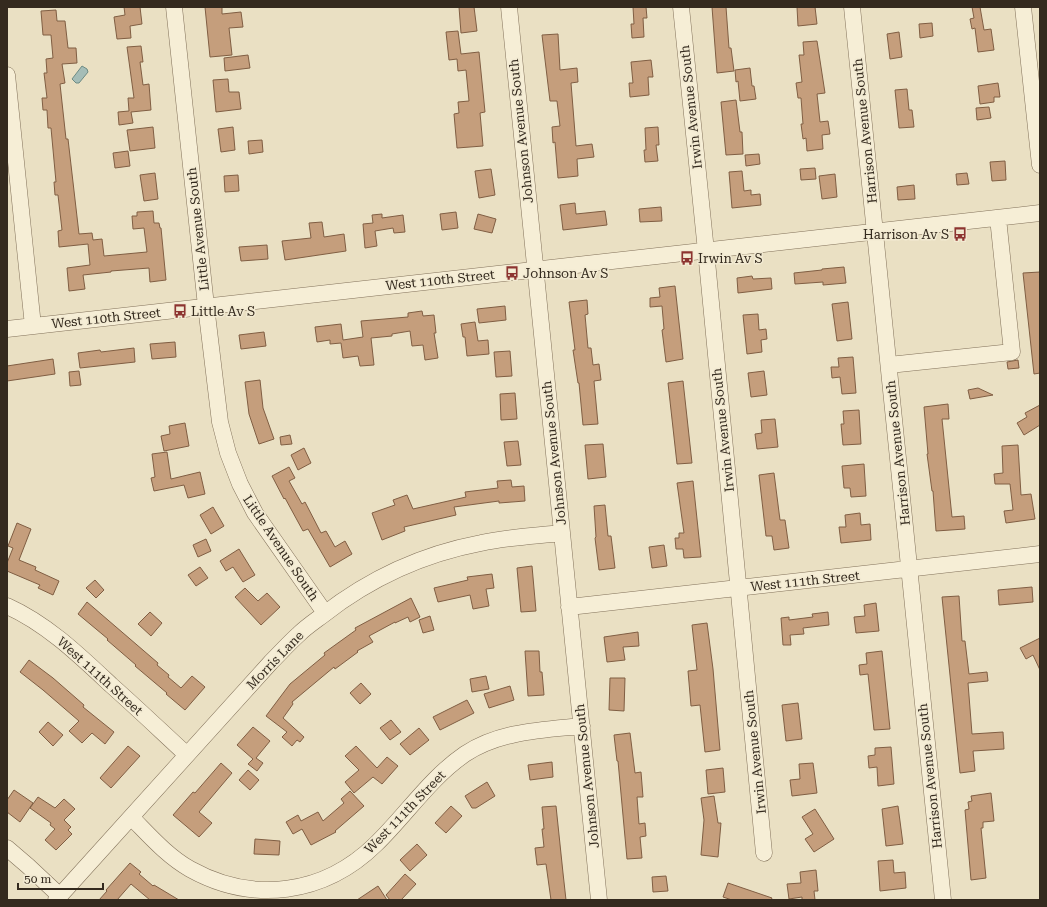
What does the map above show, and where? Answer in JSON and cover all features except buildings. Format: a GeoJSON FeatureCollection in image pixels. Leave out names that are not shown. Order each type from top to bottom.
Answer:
{"type":"FeatureCollection","features":[{"type":"Feature","properties":{"kind":"street","name":"Little Avenue South"},"geometry":{"type":"LineString","coordinates":[[174,7],[220,422],[228,453],[240,484],[263,524],[325,613]]}},
{"type":"Feature","properties":{"kind":"street","name":"Johnson Avenue South"},"geometry":{"type":"LineString","coordinates":[[509,7],[599,900]]}},
{"type":"Feature","properties":{"kind":"street","name":"Irwin Avenue South"},"geometry":{"type":"LineString","coordinates":[[680,7],[706,251],[764,853]]}},
{"type":"Feature","properties":{"kind":"street","name":"Harrison Avenue South"},"geometry":{"type":"LineString","coordinates":[[852,7],[943,900]]}},
{"type":"Feature","properties":{"kind":"street"},"geometry":{"type":"LineString","coordinates":[[1023,7],[1040,165]]}},
{"type":"Feature","properties":{"kind":"street"},"geometry":{"type":"LineString","coordinates":[[7,75],[33,326]]}},
{"type":"Feature","properties":{"kind":"street","name":"West 110th Street"},"geometry":{"type":"LineString","coordinates":[[7,329],[1040,214]]}},
{"type":"Feature","properties":{"kind":"street"},"geometry":{"type":"LineString","coordinates":[[889,365],[1012,352],[998,218]]}},
{"type":"Feature","properties":{"kind":"street","name":"Morris Lane"},"geometry":{"type":"LineString","coordinates":[[58,898],[271,662],[300,633],[332,607],[367,585],[403,567],[441,553],[481,543],[562,533]]}},
{"type":"Feature","properties":{"kind":"street","name":"West 111th Street"},"geometry":{"type":"LineString","coordinates":[[569,607],[1040,554]]}},
{"type":"Feature","properties":{"kind":"street","name":"West 111th Street"},"geometry":{"type":"LineString","coordinates":[[7,606],[50,632],[79,655],[187,755]]}},
{"type":"Feature","properties":{"kind":"street","name":"West 111th Street"},"geometry":{"type":"LineString","coordinates":[[131,817],[168,853],[189,868],[212,880],[236,887],[261,890],[287,890],[312,884],[335,874],[357,861],[376,844],[445,769],[466,753],[490,742],[514,734],[582,726]]}},
{"type":"Feature","properties":{"kind":"street"},"geometry":{"type":"LineString","coordinates":[[7,848],[28,866],[58,898]]}},
{"type":"Feature","properties":{"kind":"water"},"geometry":{"type":"Polygon","coordinates":[[[82,66],[87,69],[88,72],[79,83],[76,83],[72,79],[82,66]]]}},
{"type":"Feature","properties":{"kind":"place","name":"Harrison Av S"},"geometry":{"type":"Point","coordinates":[960,234]}},
{"type":"Feature","properties":{"kind":"place","name":"Irwin Av S"},"geometry":{"type":"Point","coordinates":[687,258]}},
{"type":"Feature","properties":{"kind":"place","name":"Johnson Av S"},"geometry":{"type":"Point","coordinates":[512,273]}},
{"type":"Feature","properties":{"kind":"place","name":"Little Av S"},"geometry":{"type":"Point","coordinates":[180,311]}}]}
